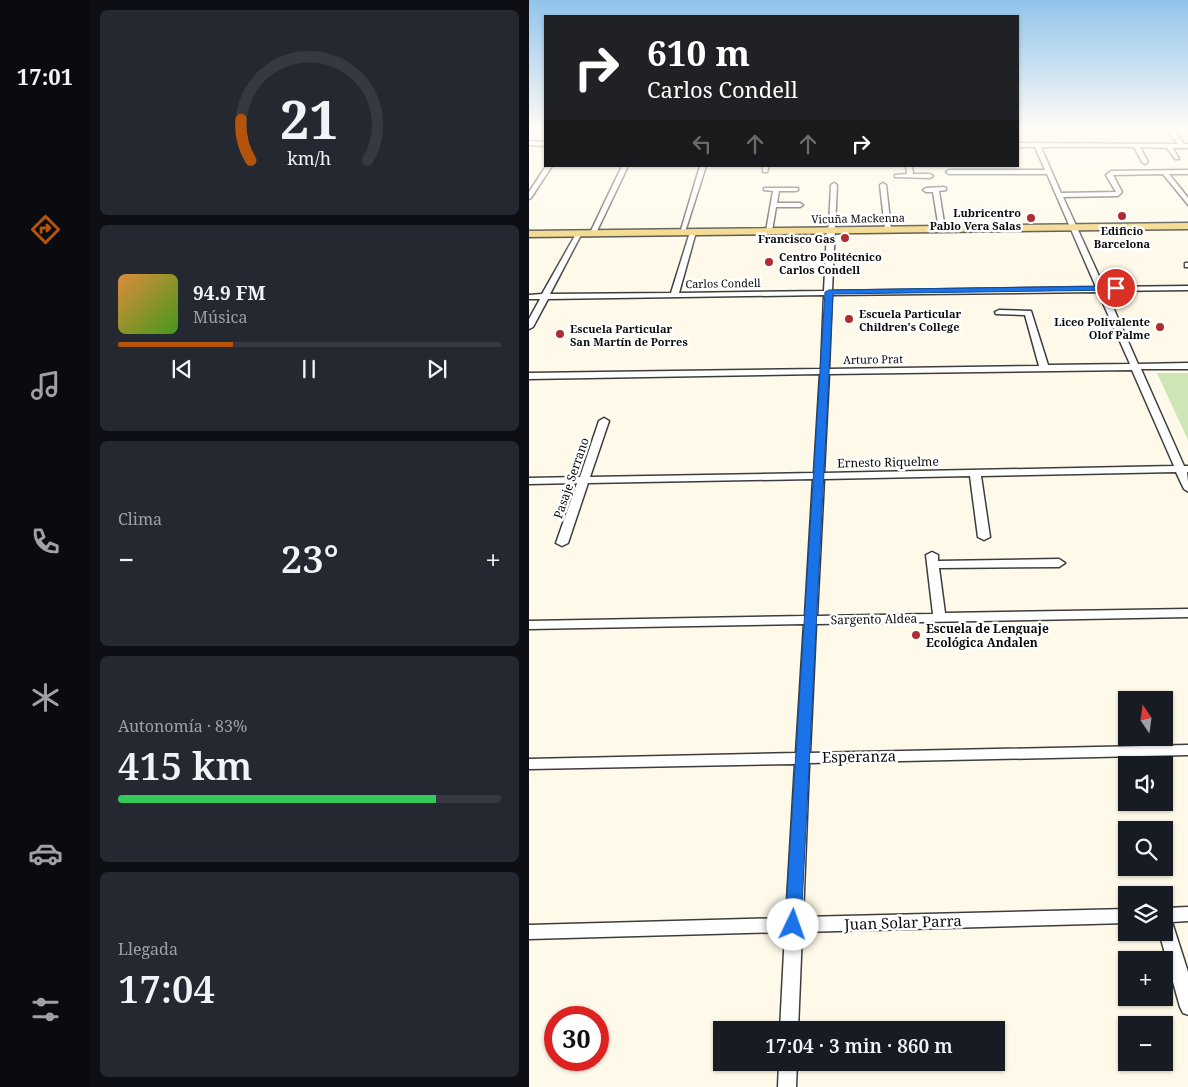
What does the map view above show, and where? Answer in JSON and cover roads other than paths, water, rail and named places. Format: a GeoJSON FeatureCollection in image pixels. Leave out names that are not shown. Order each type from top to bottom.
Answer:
{"type":"FeatureCollection","features":[{"type":"Feature","properties":{"kind":"main road","name":"Vicuña Mackenna"},"geometry":{"type":"LineString","coordinates":[[529,234],[1188,226]]}},
{"type":"Feature","properties":{"kind":"street"},"geometry":{"type":"LineString","coordinates":[[529,197],[541,179]]}},
{"type":"Feature","properties":{"kind":"street"},"geometry":{"type":"LineString","coordinates":[[593,233],[619,179]]}},
{"type":"Feature","properties":{"kind":"street"},"geometry":{"type":"LineString","coordinates":[[682,232],[699,179]]}},
{"type":"Feature","properties":{"kind":"street"},"geometry":{"type":"LineString","coordinates":[[1052,179],[1135,367],[1184,469],[1188,489]]}},
{"type":"Feature","properties":{"kind":"street"},"geometry":{"type":"LineString","coordinates":[[1059,195],[1118,194],[1119,192],[1111,179]]}},
{"type":"Feature","properties":{"kind":"street"},"geometry":{"type":"LineString","coordinates":[[1169,179],[1188,204]]}},
{"type":"Feature","properties":{"kind":"street"},"geometry":{"type":"LineString","coordinates":[[789,1021],[802,758],[825,370],[830,230],[832,225],[834,185]]}},
{"type":"Feature","properties":{"kind":"street"},"geometry":{"type":"LineString","coordinates":[[883,185],[888,229]]}},
{"type":"Feature","properties":{"kind":"street"},"geometry":{"type":"LineString","coordinates":[[765,189],[796,189]]}},
{"type":"Feature","properties":{"kind":"street"},"geometry":{"type":"LineString","coordinates":[[769,231],[776,189]]}},
{"type":"Feature","properties":{"kind":"street"},"geometry":{"type":"LineString","coordinates":[[926,190],[944,189]]}},
{"type":"Feature","properties":{"kind":"street"},"geometry":{"type":"LineString","coordinates":[[936,190],[942,229]]}},
{"type":"Feature","properties":{"kind":"street"},"geometry":{"type":"LineString","coordinates":[[773,205],[800,205]]}},
{"type":"Feature","properties":{"kind":"street"},"geometry":{"type":"LineString","coordinates":[[675,295],[693,232]]}},
{"type":"Feature","properties":{"kind":"street"},"geometry":{"type":"LineString","coordinates":[[529,326],[579,233]]}},
{"type":"Feature","properties":{"kind":"street","name":"Carlos Condell"},"geometry":{"type":"LineString","coordinates":[[529,297],[1188,288]]}},
{"type":"Feature","properties":{"kind":"street"},"geometry":{"type":"LineString","coordinates":[[993,290],[1000,315],[1028,313],[1044,368]]}},
{"type":"Feature","properties":{"kind":"street","name":"Arturo Prat"},"geometry":{"type":"LineString","coordinates":[[529,376],[825,370],[1188,366]]}},
{"type":"Feature","properties":{"kind":"street","name":"Pasaje Serrano"},"geometry":{"type":"LineString","coordinates":[[562,543],[603,420]]}},
{"type":"Feature","properties":{"kind":"street","name":"Ernesto Riquelme"},"geometry":{"type":"LineString","coordinates":[[529,481],[1184,469]]}},
{"type":"Feature","properties":{"kind":"street"},"geometry":{"type":"LineString","coordinates":[[975,473],[984,538]]}},
{"type":"Feature","properties":{"kind":"street"},"geometry":{"type":"LineString","coordinates":[[939,617],[933,560],[1059,562]]}},
{"type":"Feature","properties":{"kind":"street","name":"Sargento Aldea"},"geometry":{"type":"LineString","coordinates":[[529,625],[1188,612]]}},
{"type":"Feature","properties":{"kind":"street","name":"Esperanza"},"geometry":{"type":"LineString","coordinates":[[529,764],[1188,750]]}},
{"type":"Feature","properties":{"kind":"street"},"geometry":{"type":"LineString","coordinates":[[1173,915],[1188,914]]}},
{"type":"Feature","properties":{"kind":"street","name":"Juan Solar Parra"},"geometry":{"type":"LineString","coordinates":[[529,932],[1118,916]]}},
{"type":"Feature","properties":{"kind":"street"},"geometry":{"type":"LineString","coordinates":[[1170,941],[1188,1007]]}},
{"type":"Feature","properties":{"kind":"street"},"geometry":{"type":"LineString","coordinates":[[787,1087],[788,1071]]}},
{"type":"Feature","properties":{"kind":"place","name":"Edificio Barcelona"},"geometry":{"type":"Point","coordinates":[1122,216]}},
{"type":"Feature","properties":{"kind":"place","name":"Lubricentro Pablo Vera Salas"},"geometry":{"type":"Point","coordinates":[1031,218]}},
{"type":"Feature","properties":{"kind":"place","name":"Francisco Gas"},"geometry":{"type":"Point","coordinates":[845,238]}},
{"type":"Feature","properties":{"kind":"place","name":"Centro Politécnico Carlos Condell"},"geometry":{"type":"Point","coordinates":[769,262]}},
{"type":"Feature","properties":{"kind":"place","name":"Escuela Particular Children's College"},"geometry":{"type":"Point","coordinates":[849,319]}},
{"type":"Feature","properties":{"kind":"place","name":"Liceo Polivalente Olof Palme"},"geometry":{"type":"Point","coordinates":[1160,327]}},
{"type":"Feature","properties":{"kind":"place","name":"Escuela Particular San Martín de Porres"},"geometry":{"type":"Point","coordinates":[560,334]}},
{"type":"Feature","properties":{"kind":"place","name":"Escuela de Lenguaje Ecológica Andalen"},"geometry":{"type":"Point","coordinates":[916,635]}}]}
